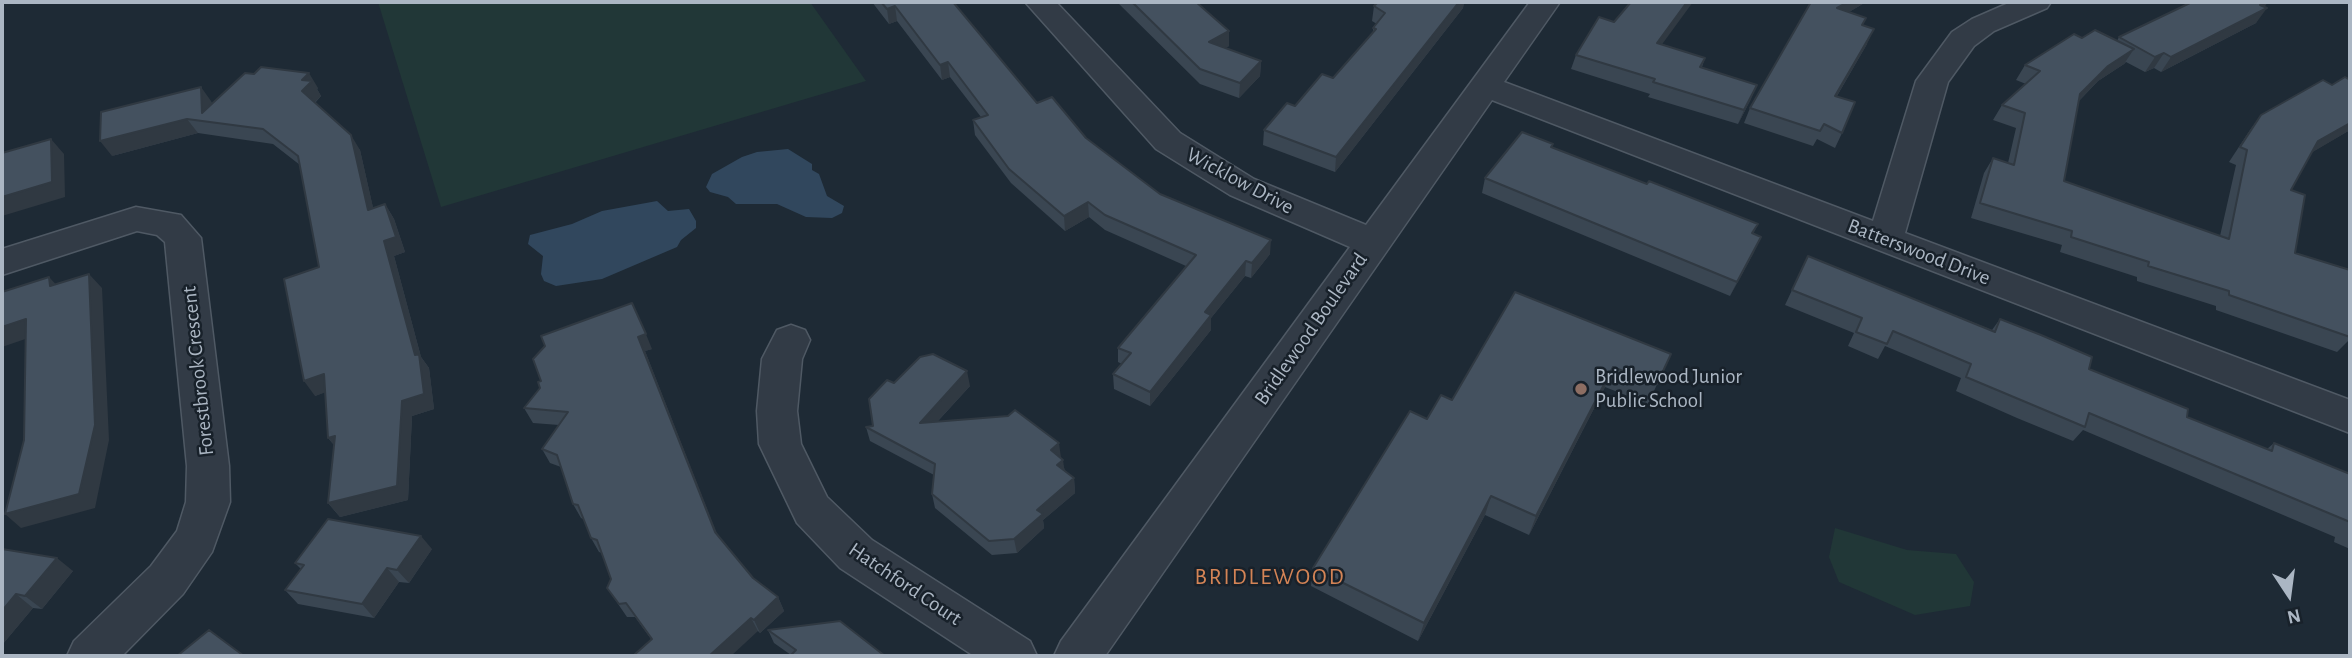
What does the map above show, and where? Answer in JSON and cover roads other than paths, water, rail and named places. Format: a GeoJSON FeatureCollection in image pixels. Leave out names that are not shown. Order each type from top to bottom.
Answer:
{"type":"FeatureCollection","features":[{"type":"Feature","properties":{"kind":"street","name":"Wicklow Drive"},"geometry":{"type":"LineString","coordinates":[[1040,2],[1168,141],[1242,187],[1372,243]]}},
{"type":"Feature","properties":{"kind":"street","name":"Bridlewood Boulevard"},"geometry":{"type":"LineString","coordinates":[[1078,656],[1372,243],[1487,87],[1544,2]]}},
{"type":"Feature","properties":{"kind":"street"},"geometry":{"type":"LineString","coordinates":[[1885,239],[1932,81],[1963,39],[1983,25],[2036,2]]}},
{"type":"Feature","properties":{"kind":"street","name":"Batterswood Drive"},"geometry":{"type":"LineString","coordinates":[[1487,87],[2350,417]]}},
{"type":"Feature","properties":{"kind":"street","name":"Forestbrook Crescent"},"geometry":{"type":"LineString","coordinates":[[2,262],[136,219],[168,224],[183,238],[208,466],[208,502],[196,539],[167,580],[91,656]]}},
{"type":"Feature","properties":{"kind":"street","name":"Hatchford Court"},"geometry":{"type":"LineString","coordinates":[[791,340],[782,359],[778,398],[780,444],[812,510],[856,554],[1013,656]]}},
{"type":"Feature","properties":{"kind":"water"},"geometry":{"type":"Polygon","coordinates":[[[788,149],[812,164],[812,170],[819,174],[827,196],[844,206],[842,213],[832,218],[806,217],[777,204],[736,204],[728,197],[710,192],[706,187],[712,174],[742,157],[757,152],[788,149]]]}},
{"type":"Feature","properties":{"kind":"water"},"geometry":{"type":"Polygon","coordinates":[[[657,201],[668,211],[689,209],[696,221],[696,228],[681,240],[677,247],[602,279],[556,286],[544,281],[541,274],[543,256],[528,244],[530,235],[572,224],[602,211],[657,201]]]}},
{"type":"Feature","properties":{"kind":"place","name":"Bridlewood Junior Public School"},"geometry":{"type":"Point","coordinates":[1581,389]}},
{"type":"Feature","properties":{"kind":"district","name":"BRIDLEWOOD"},"geometry":{"type":"Point","coordinates":[1270,577]}}]}
